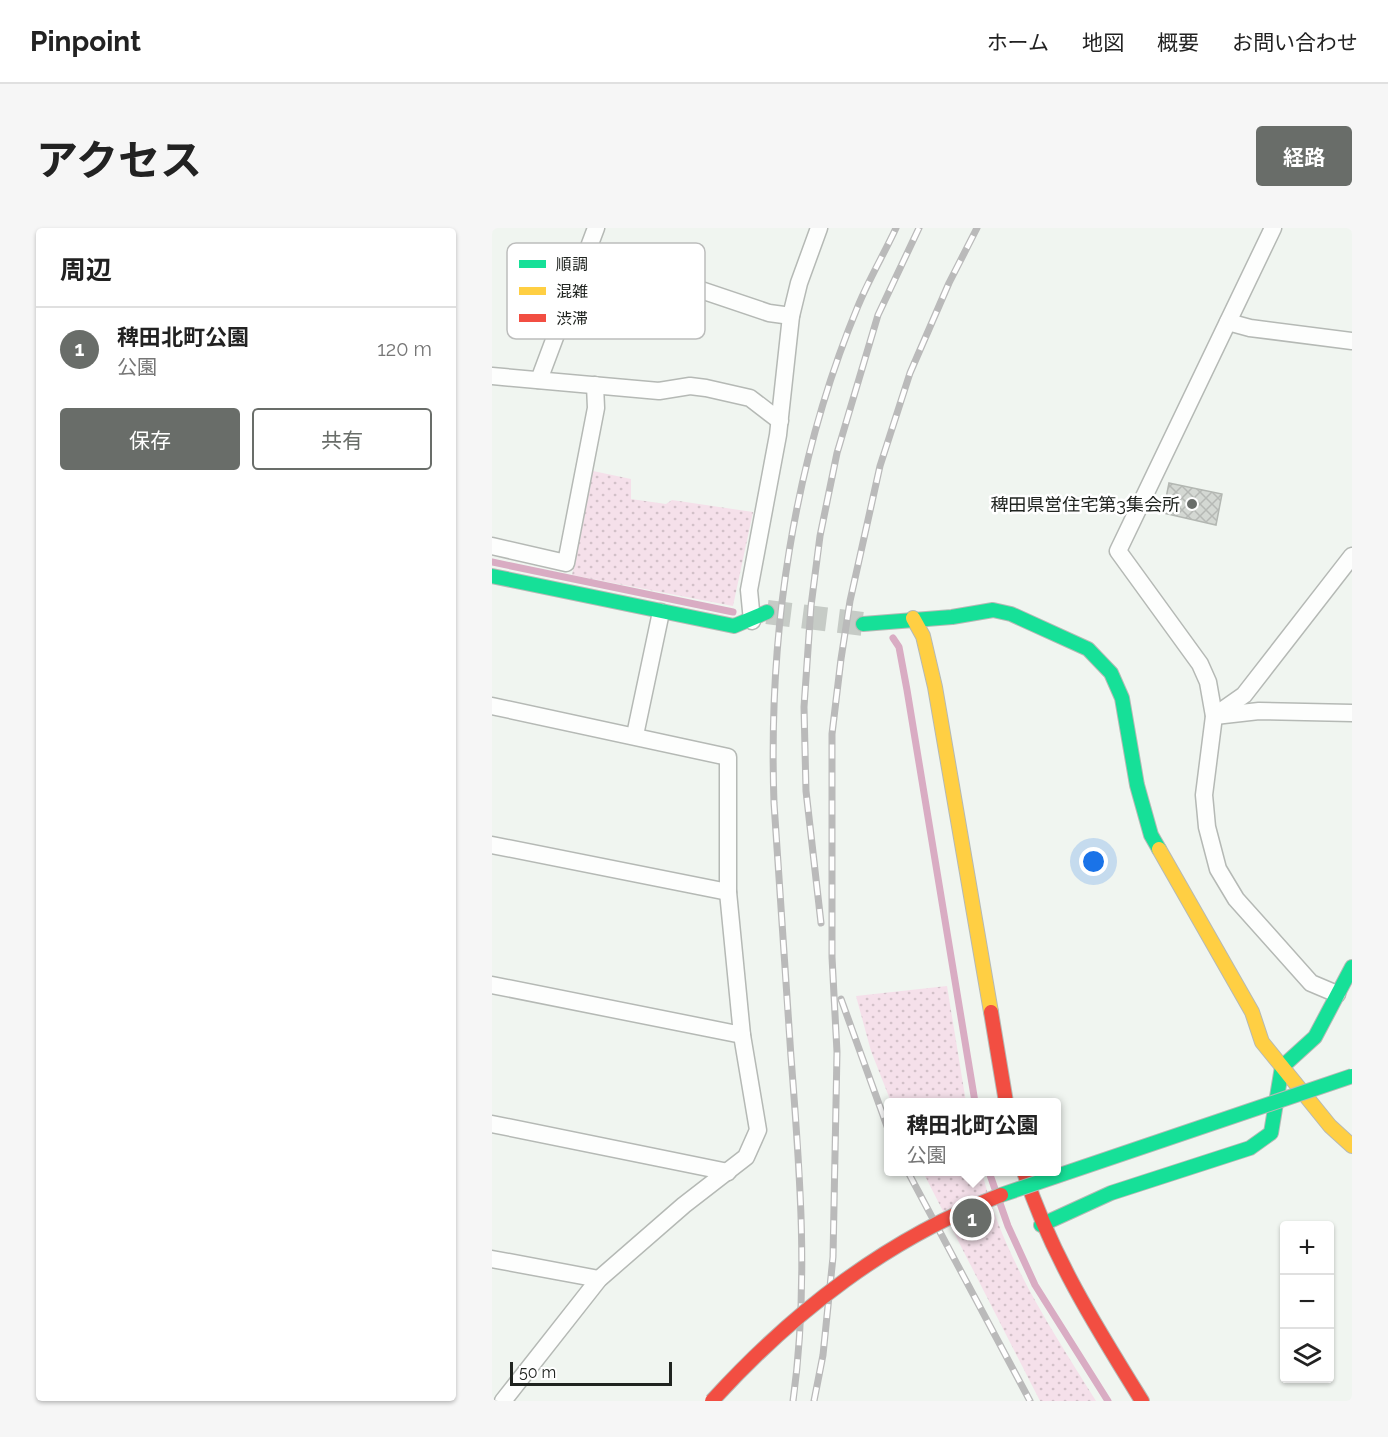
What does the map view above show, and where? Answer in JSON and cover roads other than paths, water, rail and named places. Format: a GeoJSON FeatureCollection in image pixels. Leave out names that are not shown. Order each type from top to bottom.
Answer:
{"type":"FeatureCollection","features":[{"type":"Feature","properties":{"kind":"street"},"geometry":{"type":"LineString","coordinates":[[590,243],[596,228]]}},
{"type":"Feature","properties":{"kind":"street"},"geometry":{"type":"LineString","coordinates":[[752,621],[749,590],[780,421],[791,316],[799,283],[819,228]]}},
{"type":"Feature","properties":{"kind":"street"},"geometry":{"type":"LineString","coordinates":[[1273,228],[1118,551],[1200,664],[1208,682],[1214,716],[1204,795],[1209,836],[1218,869],[1236,899],[1311,983],[1337,994]]}},
{"type":"Feature","properties":{"kind":"street"},"geometry":{"type":"LineString","coordinates":[[705,291],[769,313],[791,316]]}},
{"type":"Feature","properties":{"kind":"street"},"geometry":{"type":"LineString","coordinates":[[1228,322],[1250,328],[1352,341]]}},
{"type":"Feature","properties":{"kind":"street"},"geometry":{"type":"LineString","coordinates":[[539,380],[554,339]]}},
{"type":"Feature","properties":{"kind":"street"},"geometry":{"type":"LineString","coordinates":[[492,376],[659,391],[690,386],[706,388],[750,398],[780,421]]}},
{"type":"Feature","properties":{"kind":"street"},"geometry":{"type":"LineString","coordinates":[[492,546],[566,563],[596,408],[595,385]]}},
{"type":"Feature","properties":{"kind":"street"},"geometry":{"type":"LineString","coordinates":[[1214,716],[1244,694],[1352,556]]}},
{"type":"Feature","properties":{"kind":"street"},"geometry":{"type":"LineString","coordinates":[[492,576],[734,626],[752,621],[767,612]]}},
{"type":"Feature","properties":{"kind":"street"},"geometry":{"type":"LineString","coordinates":[[863,624],[913,618],[952,617],[993,610],[1011,614],[1088,649],[1111,673],[1122,698],[1137,785],[1150,835],[1252,1012],[1262,1042],[1330,1126],[1352,1146]]}},
{"type":"Feature","properties":{"kind":"street"},"geometry":{"type":"LineString","coordinates":[[635,735],[661,612]]}},
{"type":"Feature","properties":{"kind":"street"},"geometry":{"type":"LineString","coordinates":[[913,618],[923,636],[936,687],[1005,1098]]}},
{"type":"Feature","properties":{"kind":"street"},"geometry":{"type":"LineString","coordinates":[[492,706],[635,735],[728,757],[728,892],[742,1035],[758,1130],[746,1157],[684,1205],[599,1279],[501,1401],[492,1400]]}},
{"type":"Feature","properties":{"kind":"street"},"geometry":{"type":"LineString","coordinates":[[1214,716],[1259,711],[1352,713]]}},
{"type":"Feature","properties":{"kind":"street"},"geometry":{"type":"LineString","coordinates":[[492,845],[728,892]]}},
{"type":"Feature","properties":{"kind":"street"},"geometry":{"type":"LineString","coordinates":[[1041,1225],[1111,1193],[1250,1148],[1271,1133],[1282,1067],[1315,1037],[1352,967]]}},
{"type":"Feature","properties":{"kind":"street"},"geometry":{"type":"LineString","coordinates":[[492,985],[742,1035]]}},
{"type":"Feature","properties":{"kind":"street"},"geometry":{"type":"LineString","coordinates":[[1061,1172],[1352,1076]]}},
{"type":"Feature","properties":{"kind":"street"},"geometry":{"type":"LineString","coordinates":[[492,1124],[728,1172]]}},
{"type":"Feature","properties":{"kind":"street"},"geometry":{"type":"LineString","coordinates":[[1025,1176],[1041,1225],[1082,1303],[1142,1401]]}},
{"type":"Feature","properties":{"kind":"street"},"geometry":{"type":"LineString","coordinates":[[712,1401],[740,1368],[815,1301],[867,1263],[928,1227],[993,1197],[1051,1176]]}},
{"type":"Feature","properties":{"kind":"street"},"geometry":{"type":"LineString","coordinates":[[492,1259],[599,1279]]}},
{"type":"Feature","properties":{"kind":"waterway"},"geometry":{"type":"LineString","coordinates":[[492,562],[733,612]]}},
{"type":"Feature","properties":{"kind":"waterway"},"geometry":{"type":"LineString","coordinates":[[893,638],[899,647],[907,690],[974,1098]]}},
{"type":"Feature","properties":{"kind":"waterway"},"geometry":{"type":"LineString","coordinates":[[990,1176],[1008,1226],[1035,1285],[1108,1401]]}},
{"type":"Feature","properties":{"kind":"tunnel"},"geometry":{"type":"LineString","coordinates":[[767,612],[863,624]]}},
{"type":"Feature","properties":{"kind":"railway"},"geometry":{"type":"LineString","coordinates":[[793,1401],[801,1315],[801,1229],[774,803],[775,676],[789,550],[801,488],[817,426],[835,366],[858,306],[896,228]]}},
{"type":"Feature","properties":{"kind":"railway"},"geometry":{"type":"LineString","coordinates":[[821,923],[806,791],[804,707],[811,606],[820,536],[837,453],[878,315],[919,228]]}},
{"type":"Feature","properties":{"kind":"railway"},"geometry":{"type":"LineString","coordinates":[[814,1401],[823,1355],[833,1257],[837,1052],[832,957],[832,734],[841,659],[850,601],[880,466],[910,373],[949,283],[977,228]]}},
{"type":"Feature","properties":{"kind":"railway"},"geometry":{"type":"LineString","coordinates":[[841,999],[884,1118]]}},
{"type":"Feature","properties":{"kind":"railway"},"geometry":{"type":"LineString","coordinates":[[910,1176],[1030,1401]]}},
{"type":"Feature","properties":{"kind":"place","name":"稗田県営住宅第3集会所"},"geometry":{"type":"Point","coordinates":[1192,504]}},
{"type":"Feature","properties":{"kind":"place","name":"稗田北町公園"},"geometry":{"type":"Point","coordinates":[972,1218]}}]}
